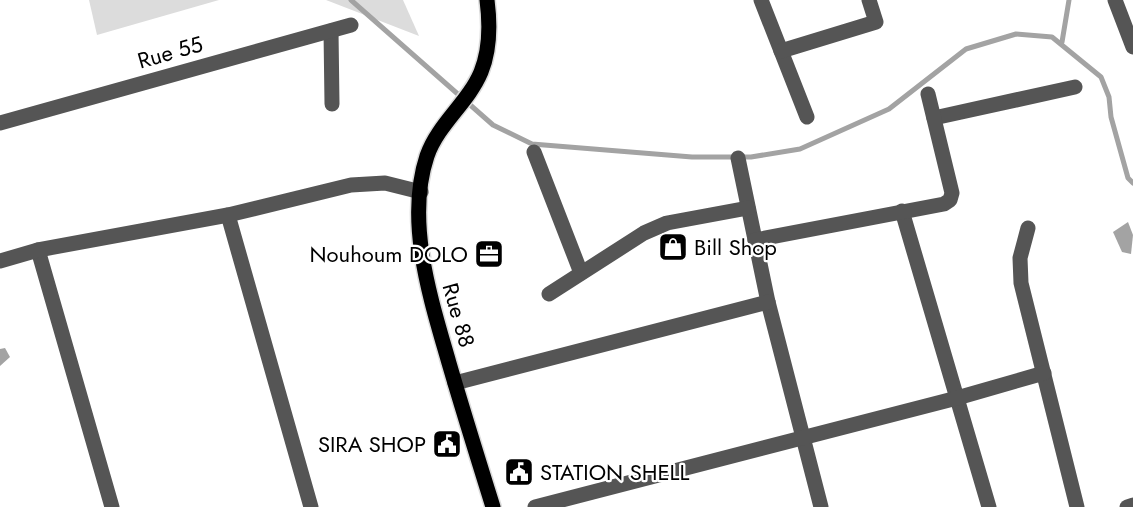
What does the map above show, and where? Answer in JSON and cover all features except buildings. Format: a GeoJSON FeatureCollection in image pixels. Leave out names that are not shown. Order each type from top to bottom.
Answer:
{"type":"FeatureCollection","features":[{"type":"Feature","properties":{"kind":"main road","name":"Rue 88"},"geometry":{"type":"LineString","coordinates":[[487,0],[490,18],[481,73],[439,132],[427,157],[421,192],[420,237],[426,284],[493,507]]}},
{"type":"Feature","properties":{"kind":"street"},"geometry":{"type":"LineString","coordinates":[[761,0],[807,117]]}},
{"type":"Feature","properties":{"kind":"street"},"geometry":{"type":"LineString","coordinates":[[781,51],[876,22],[869,0]]}},
{"type":"Feature","properties":{"kind":"street"},"geometry":{"type":"LineString","coordinates":[[1114,0],[1133,47]]}},
{"type":"Feature","properties":{"kind":"street","name":"Rue 55"},"geometry":{"type":"LineString","coordinates":[[0,123],[351,25]]}},
{"type":"Feature","properties":{"kind":"street"},"geometry":{"type":"LineString","coordinates":[[331,31],[332,104]]}},
{"type":"Feature","properties":{"kind":"street"},"geometry":{"type":"LineString","coordinates":[[934,118],[1075,87]]}},
{"type":"Feature","properties":{"kind":"street"},"geometry":{"type":"LineString","coordinates":[[755,240],[944,204],[950,200],[952,193],[928,94]]}},
{"type":"Feature","properties":{"kind":"street"},"geometry":{"type":"LineString","coordinates":[[534,152],[581,273]]}},
{"type":"Feature","properties":{"kind":"street"},"geometry":{"type":"LineString","coordinates":[[738,158],[768,302],[821,507]]}},
{"type":"Feature","properties":{"kind":"street"},"geometry":{"type":"LineString","coordinates":[[0,261],[38,250],[228,215],[351,185],[386,183],[421,192]]}},
{"type":"Feature","properties":{"kind":"street"},"geometry":{"type":"LineString","coordinates":[[549,294],[644,232],[667,223],[748,208]]}},
{"type":"Feature","properties":{"kind":"street"},"geometry":{"type":"LineString","coordinates":[[902,211],[989,507]]}},
{"type":"Feature","properties":{"kind":"street"},"geometry":{"type":"LineString","coordinates":[[228,215],[311,507]]}},
{"type":"Feature","properties":{"kind":"street"},"geometry":{"type":"LineString","coordinates":[[1028,228],[1020,258],[1021,283],[1077,507]]}},
{"type":"Feature","properties":{"kind":"street"},"geometry":{"type":"LineString","coordinates":[[38,250],[112,507]]}},
{"type":"Feature","properties":{"kind":"street"},"geometry":{"type":"LineString","coordinates":[[455,383],[768,302]]}},
{"type":"Feature","properties":{"kind":"street"},"geometry":{"type":"LineString","coordinates":[[536,507],[957,398],[1044,373]]}},
{"type":"Feature","properties":{"kind":"street"},"geometry":{"type":"LineString","coordinates":[[1127,507],[1133,505]]}},
{"type":"Feature","properties":{"kind":"shaded area"},"geometry":{"type":"Polygon","coordinates":[[[89,0],[219,0],[97,35],[89,0]]]}},
{"type":"Feature","properties":{"kind":"shaded area"},"geometry":{"type":"Polygon","coordinates":[[[326,0],[403,0],[419,36],[326,0]]]}},
{"type":"Feature","properties":{"kind":"shaded area"},"geometry":{"type":"Polygon","coordinates":[[[1128,222],[1133,235],[1131,254],[1122,252],[1113,232],[1128,222]]]}},
{"type":"Feature","properties":{"kind":"shaded area"},"geometry":{"type":"Polygon","coordinates":[[[5,348],[10,357],[0,366],[0,349],[5,348]]]}},
{"type":"Feature","properties":{"kind":"waterway"},"geometry":{"type":"LineString","coordinates":[[351,0],[493,125],[532,144],[692,157],[751,157],[800,149],[889,109],[966,49],[1016,34],[1052,37],[1101,77],[1109,97],[1111,117],[1128,178],[1133,183]]}},
{"type":"Feature","properties":{"kind":"waterway"},"geometry":{"type":"LineString","coordinates":[[1062,42],[1069,0]]}},
{"type":"Feature","properties":{"kind":"place","name":"Bill Shop"},"geometry":{"type":"Point","coordinates":[673,247]}},
{"type":"Feature","properties":{"kind":"place","name":"Nouhoum DOLO"},"geometry":{"type":"Point","coordinates":[489,254]}},
{"type":"Feature","properties":{"kind":"place","name":"SIRA SHOP"},"geometry":{"type":"Point","coordinates":[447,444]}},
{"type":"Feature","properties":{"kind":"place","name":"STATION SHELL"},"geometry":{"type":"Point","coordinates":[519,472]}}]}
